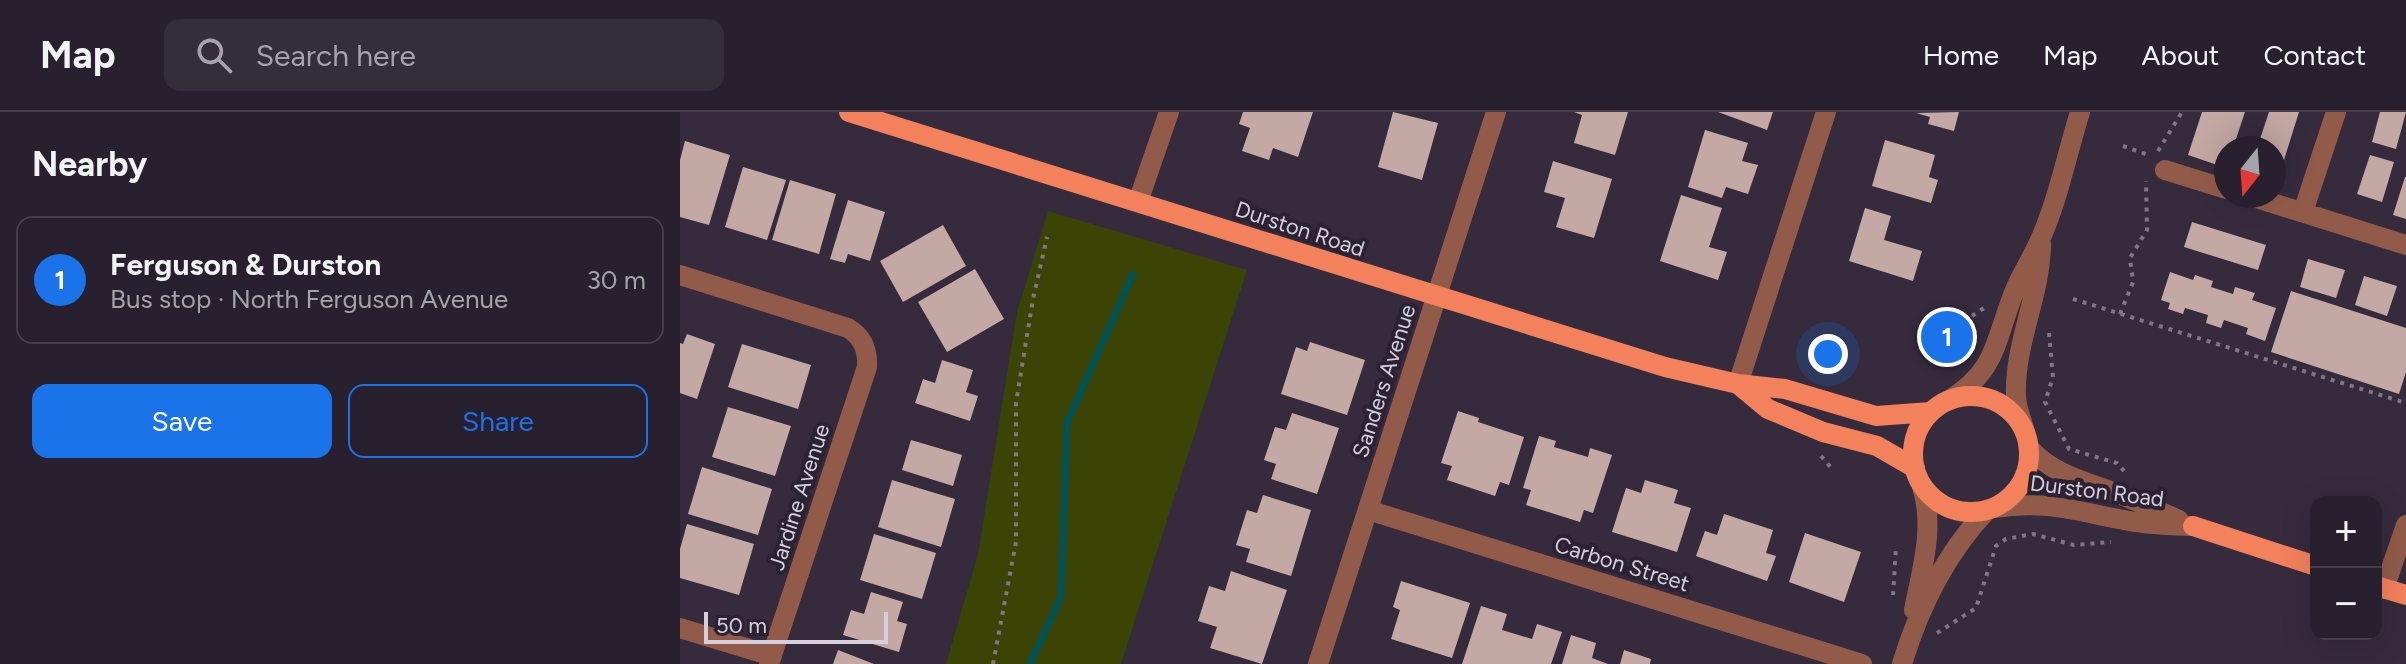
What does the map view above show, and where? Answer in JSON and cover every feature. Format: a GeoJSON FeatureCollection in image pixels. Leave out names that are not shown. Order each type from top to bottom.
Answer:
{"type":"FeatureCollection","features":[{"type":"Feature","properties":{"kind":"main road","name":"Durston Road"},"geometry":{"type":"LineString","coordinates":[[849,112],[1665,367],[1738,384],[1785,389],[1876,416],[1940,406]]}},
{"type":"Feature","properties":{"kind":"main road","name":"Durston Road"},"geometry":{"type":"LineString","coordinates":[[1738,384],[1768,409],[1823,432],[1877,446],[1918,477]]}},
{"type":"Feature","properties":{"kind":"main road"},"geometry":{"type":"LineString","coordinates":[[1966,396],[2001,404],[2015,416],[2027,440],[2028,467],[2021,485],[2010,499],[1990,509],[1975,513],[1955,510],[1936,501],[1918,477],[1913,448],[1919,428],[1940,406],[1966,396]]}},
{"type":"Feature","properties":{"kind":"main road","name":"Durston Road"},"geometry":{"type":"LineString","coordinates":[[2193,526],[2310,564]]}},
{"type":"Feature","properties":{"kind":"main road"},"geometry":{"type":"LineString","coordinates":[[2382,588],[2406,595]]}},
{"type":"Feature","properties":{"kind":"street"},"geometry":{"type":"LineString","coordinates":[[1138,202],[1169,112]]}},
{"type":"Feature","properties":{"kind":"street","name":"Sanders Avenue"},"geometry":{"type":"LineString","coordinates":[[1318,664],[1496,112]]}},
{"type":"Feature","properties":{"kind":"street"},"geometry":{"type":"LineString","coordinates":[[1738,384],[1826,112]]}},
{"type":"Feature","properties":{"kind":"street"},"geometry":{"type":"LineString","coordinates":[[1940,406],[1969,387],[1987,366],[1998,343],[2013,295],[2041,239],[2080,112]]}},
{"type":"Feature","properties":{"kind":"street"},"geometry":{"type":"LineString","coordinates":[[2303,212],[2336,112]]}},
{"type":"Feature","properties":{"kind":"street"},"geometry":{"type":"LineString","coordinates":[[2157,171],[2214,186]]}},
{"type":"Feature","properties":{"kind":"street"},"geometry":{"type":"LineString","coordinates":[[2286,207],[2406,245]]}},
{"type":"Feature","properties":{"kind":"street"},"geometry":{"type":"LineString","coordinates":[[2027,440],[2016,399],[2018,358],[2041,270],[2041,239]]}},
{"type":"Feature","properties":{"kind":"street","name":"Jardine Avenue"},"geometry":{"type":"LineString","coordinates":[[680,275],[848,328],[857,333],[868,354],[867,367],[770,660]]}},
{"type":"Feature","properties":{"kind":"street","name":"Durston Road"},"geometry":{"type":"LineString","coordinates":[[2027,440],[2047,465],[2070,477],[2145,504],[2193,526]]}},
{"type":"Feature","properties":{"kind":"street"},"geometry":{"type":"LineString","coordinates":[[1904,659],[1930,528],[1918,477]]}},
{"type":"Feature","properties":{"kind":"street","name":"Durston Road"},"geometry":{"type":"LineString","coordinates":[[1990,509],[2021,504],[2058,505],[2127,521],[2193,526]]}},
{"type":"Feature","properties":{"kind":"street"},"geometry":{"type":"LineString","coordinates":[[1904,659],[1937,581],[1959,540],[1990,509]]}},
{"type":"Feature","properties":{"kind":"street","name":"Carbon Street"},"geometry":{"type":"LineString","coordinates":[[1368,510],[1862,664]]}},
{"type":"Feature","properties":{"kind":"street"},"geometry":{"type":"LineString","coordinates":[[2382,582],[2406,525]]}},
{"type":"Feature","properties":{"kind":"street"},"geometry":{"type":"LineString","coordinates":[[680,628],[770,660]]}},
{"type":"Feature","properties":{"kind":"path"},"geometry":{"type":"LineString","coordinates":[[2123,146],[2154,157],[2182,112]]}},
{"type":"Feature","properties":{"kind":"path"},"geometry":{"type":"LineString","coordinates":[[2120,314],[2133,282],[2130,258],[2147,230],[2145,186],[2157,171]]}},
{"type":"Feature","properties":{"kind":"path"},"geometry":{"type":"LineString","coordinates":[[993,664],[1016,542],[1016,403],[1047,237]]}},
{"type":"Feature","properties":{"kind":"path"},"geometry":{"type":"LineString","coordinates":[[2073,299],[2406,403]]}},
{"type":"Feature","properties":{"kind":"path"},"geometry":{"type":"LineString","coordinates":[[2053,377],[2045,402],[2069,449],[2117,463]]}},
{"type":"Feature","properties":{"kind":"path"},"geometry":{"type":"LineString","coordinates":[[1904,659],[1976,608],[1996,546],[2006,539],[2033,534],[2074,545]]}},
{"type":"Feature","properties":{"kind":"green space"},"geometry":{"type":"Polygon","coordinates":[[[1048,211],[1247,270],[1121,664],[946,664],[978,554],[1017,312],[1048,211]]]}},
{"type":"Feature","properties":{"kind":"building"},"geometry":{"type":"Polygon","coordinates":[[[1243,112],[1313,112],[1298,157],[1273,148],[1269,160],[1242,151],[1250,128],[1239,124],[1243,112]]]}},
{"type":"Feature","properties":{"kind":"building"},"geometry":{"type":"Polygon","coordinates":[[[1393,112],[1438,123],[1422,180],[1378,167],[1393,112]]]}},
{"type":"Feature","properties":{"kind":"building"},"geometry":{"type":"Polygon","coordinates":[[[1574,112],[1628,112],[1615,155],[1574,143],[1582,115],[1574,112]]]}},
{"type":"Feature","properties":{"kind":"building"},"geometry":{"type":"Polygon","coordinates":[[[1718,112],[1773,112],[1767,130],[1718,112]]]}},
{"type":"Feature","properties":{"kind":"building"},"geometry":{"type":"Polygon","coordinates":[[[1959,112],[1954,131],[1928,124],[1930,117],[1916,113],[1959,112]]]}},
{"type":"Feature","properties":{"kind":"building"},"geometry":{"type":"Polygon","coordinates":[[[2202,112],[2245,112],[2237,136],[2214,136],[2214,164],[2188,155],[2202,112]]]}},
{"type":"Feature","properties":{"kind":"building"},"geometry":{"type":"Polygon","coordinates":[[[2269,112],[2299,112],[2286,154],[2286,136],[2261,136],[2269,112]]]}},
{"type":"Feature","properties":{"kind":"building"},"geometry":{"type":"Polygon","coordinates":[[[2380,112],[2406,112],[2396,149],[2372,142],[2380,112]]]}},
{"type":"Feature","properties":{"kind":"building"},"geometry":{"type":"Polygon","coordinates":[[[1705,130],[1748,143],[1742,161],[1758,165],[1748,194],[1726,187],[1722,198],[1688,187],[1705,130]]]}},
{"type":"Feature","properties":{"kind":"building"},"geometry":{"type":"Polygon","coordinates":[[[1885,140],[1935,155],[1929,177],[1938,180],[1931,203],[1872,186],[1885,140]]]}},
{"type":"Feature","properties":{"kind":"building"},"geometry":{"type":"Polygon","coordinates":[[[685,141],[730,155],[709,225],[680,217],[680,160],[685,141]]]}},
{"type":"Feature","properties":{"kind":"building"},"geometry":{"type":"Polygon","coordinates":[[[2370,155],[2394,162],[2382,202],[2357,194],[2370,155]]]}},
{"type":"Feature","properties":{"kind":"building"},"geometry":{"type":"Polygon","coordinates":[[[1553,161],[1612,179],[1594,238],[1556,227],[1565,198],[1544,192],[1553,161]]]}},
{"type":"Feature","properties":{"kind":"building"},"geometry":{"type":"Polygon","coordinates":[[[743,167],[786,180],[767,240],[725,227],[743,167]]]}},
{"type":"Feature","properties":{"kind":"building"},"geometry":{"type":"Polygon","coordinates":[[[2406,177],[2406,219],[2393,215],[2406,177]]]}},
{"type":"Feature","properties":{"kind":"building"},"geometry":{"type":"Polygon","coordinates":[[[790,180],[836,194],[819,254],[772,240],[790,180]]]}},
{"type":"Feature","properties":{"kind":"building"},"geometry":{"type":"Polygon","coordinates":[[[1681,195],[1722,208],[1709,247],[1727,252],[1718,280],[1660,261],[1681,195]]]}},
{"type":"Feature","properties":{"kind":"building"},"geometry":{"type":"Polygon","coordinates":[[[848,200],[885,212],[870,261],[848,254],[845,263],[830,259],[848,200]]]}},
{"type":"Feature","properties":{"kind":"building"},"geometry":{"type":"Polygon","coordinates":[[[1865,208],[1891,216],[1884,240],[1922,251],[1913,281],[1849,261],[1865,208]]]}},
{"type":"Feature","properties":{"kind":"building"},"geometry":{"type":"Polygon","coordinates":[[[2192,222],[2266,245],[2258,270],[2184,247],[2192,222]]]}},
{"type":"Feature","properties":{"kind":"building"},"geometry":{"type":"Polygon","coordinates":[[[943,225],[966,266],[903,302],[880,261],[943,225]]]}},
{"type":"Feature","properties":{"kind":"building"},"geometry":{"type":"Polygon","coordinates":[[[2308,259],[2345,270],[2336,298],[2300,287],[2308,259]]]}},
{"type":"Feature","properties":{"kind":"building"},"geometry":{"type":"Polygon","coordinates":[[[975,269],[1004,319],[947,352],[918,302],[975,269]]]}},
{"type":"Feature","properties":{"kind":"building"},"geometry":{"type":"Polygon","coordinates":[[[2170,272],[2193,280],[2195,275],[2213,281],[2211,287],[2233,294],[2235,287],[2255,293],[2252,300],[2276,308],[2265,341],[2246,334],[2248,328],[2224,320],[2221,328],[2206,323],[2208,315],[2185,308],[2183,314],[2168,309],[2170,303],[2161,300],[2170,272]]]}},
{"type":"Feature","properties":{"kind":"building"},"geometry":{"type":"Polygon","coordinates":[[[2364,276],[2397,286],[2387,316],[2355,305],[2364,276]]]}},
{"type":"Feature","properties":{"kind":"building"},"geometry":{"type":"Polygon","coordinates":[[[2291,291],[2406,328],[2406,372],[2399,394],[2271,352],[2291,291]]]}},
{"type":"Feature","properties":{"kind":"building"},"geometry":{"type":"Polygon","coordinates":[[[687,334],[715,344],[697,399],[680,393],[680,343],[683,344],[687,334]]]}},
{"type":"Feature","properties":{"kind":"building"},"geometry":{"type":"Polygon","coordinates":[[[1310,342],[1365,360],[1347,415],[1281,394],[1296,347],[1307,351],[1310,342]]]}},
{"type":"Feature","properties":{"kind":"building"},"geometry":{"type":"Polygon","coordinates":[[[742,344],[811,365],[798,409],[728,387],[742,344]]]}},
{"type":"Feature","properties":{"kind":"building"},"geometry":{"type":"Polygon","coordinates":[[[942,360],[973,370],[966,392],[978,396],[970,421],[915,403],[923,379],[935,383],[942,360]]]}},
{"type":"Feature","properties":{"kind":"building"},"geometry":{"type":"Polygon","coordinates":[[[728,407],[791,426],[775,476],[712,457],[728,407]]]}},
{"type":"Feature","properties":{"kind":"building"},"geometry":{"type":"Polygon","coordinates":[[[1458,411],[1479,418],[1478,422],[1524,437],[1509,485],[1500,482],[1495,496],[1447,480],[1452,466],[1441,463],[1458,411]]]}},
{"type":"Feature","properties":{"kind":"building"},"geometry":{"type":"Polygon","coordinates":[[[1292,413],[1339,428],[1317,494],[1271,479],[1276,464],[1264,460],[1275,427],[1286,430],[1292,413]]]}},
{"type":"Feature","properties":{"kind":"building"},"geometry":{"type":"Polygon","coordinates":[[[1539,436],[1556,441],[1554,447],[1588,457],[1590,448],[1612,455],[1593,513],[1584,510],[1580,522],[1526,505],[1531,490],[1523,488],[1539,436]]]}},
{"type":"Feature","properties":{"kind":"building"},"geometry":{"type":"Polygon","coordinates":[[[911,440],[962,455],[953,486],[902,470],[911,440]]]}},
{"type":"Feature","properties":{"kind":"building"},"geometry":{"type":"Polygon","coordinates":[[[702,467],[772,489],[758,535],[688,514],[702,467]]]}},
{"type":"Feature","properties":{"kind":"building"},"geometry":{"type":"Polygon","coordinates":[[[892,480],[955,499],[941,547],[878,527],[892,480]]]}},
{"type":"Feature","properties":{"kind":"building"},"geometry":{"type":"Polygon","coordinates":[[[1645,480],[1678,490],[1674,503],[1691,508],[1677,552],[1612,532],[1626,488],[1641,493],[1645,480]]]}},
{"type":"Feature","properties":{"kind":"building"},"geometry":{"type":"Polygon","coordinates":[[[1263,495],[1311,510],[1291,576],[1246,562],[1250,549],[1236,545],[1247,510],[1257,513],[1263,495]]]}},
{"type":"Feature","properties":{"kind":"building"},"geometry":{"type":"Polygon","coordinates":[[[1724,514],[1773,530],[1766,553],[1776,556],[1767,581],[1696,556],[1705,531],[1717,535],[1724,514]]]}},
{"type":"Feature","properties":{"kind":"building"},"geometry":{"type":"Polygon","coordinates":[[[687,524],[754,544],[739,595],[680,578],[680,549],[687,524]]]}},
{"type":"Feature","properties":{"kind":"building"},"geometry":{"type":"Polygon","coordinates":[[[1805,533],[1861,552],[1844,602],[1789,582],[1805,533]]]}},
{"type":"Feature","properties":{"kind":"building"},"geometry":{"type":"Polygon","coordinates":[[[874,534],[936,553],[922,599],[860,580],[874,534]]]}},
{"type":"Feature","properties":{"kind":"building"},"geometry":{"type":"Polygon","coordinates":[[[1231,571],[1287,590],[1262,664],[1210,648],[1217,627],[1198,621],[1209,586],[1225,591],[1231,571]]]}},
{"type":"Feature","properties":{"kind":"building"},"geometry":{"type":"Polygon","coordinates":[[[1401,581],[1470,603],[1452,658],[1391,639],[1400,610],[1393,607],[1401,581]]]}},
{"type":"Feature","properties":{"kind":"building"},"geometry":{"type":"Polygon","coordinates":[[[871,592],[903,602],[897,621],[907,624],[899,652],[843,635],[851,610],[864,614],[871,592]]]}},
{"type":"Feature","properties":{"kind":"building"},"geometry":{"type":"Polygon","coordinates":[[[1481,606],[1507,614],[1502,630],[1532,639],[1537,624],[1562,632],[1551,664],[1462,664],[1481,606]]]}},
{"type":"Feature","properties":{"kind":"building"},"geometry":{"type":"Polygon","coordinates":[[[1571,635],[1596,643],[1592,658],[1608,664],[1562,664],[1571,635]]]}},
{"type":"Feature","properties":{"kind":"building"},"geometry":{"type":"Polygon","coordinates":[[[838,650],[874,664],[833,664],[838,650]]]}},
{"type":"Feature","properties":{"kind":"building"},"geometry":{"type":"Polygon","coordinates":[[[1624,650],[1651,659],[1650,664],[1620,664],[1624,650]]]}},
{"type":"Feature","properties":{"kind":"waterway"},"geometry":{"type":"LineString","coordinates":[[1030,664],[1061,597],[1067,423],[1133,274]]}},
{"type":"Feature","properties":{"kind":"place","name":"Ferguson & Durston"},"geometry":{"type":"Point","coordinates":[1947,337]}}]}
